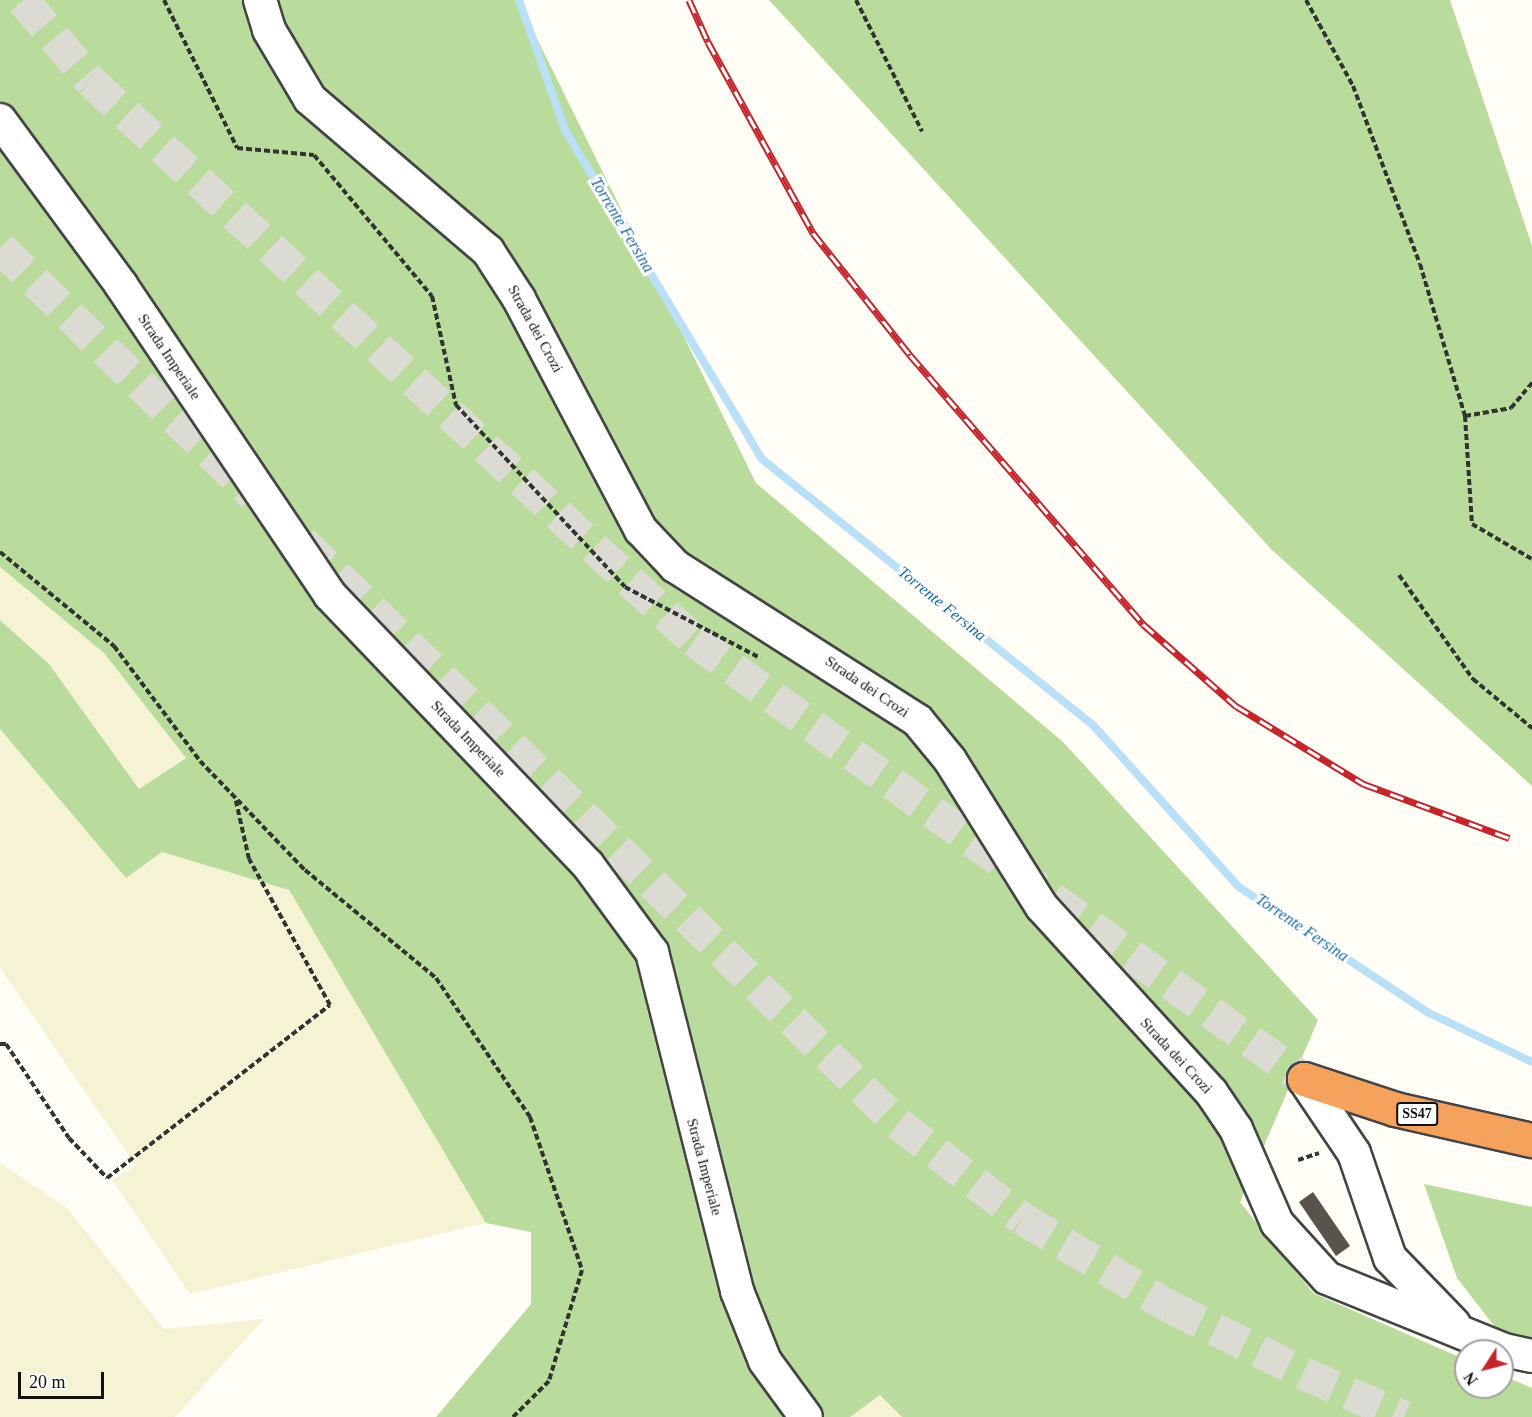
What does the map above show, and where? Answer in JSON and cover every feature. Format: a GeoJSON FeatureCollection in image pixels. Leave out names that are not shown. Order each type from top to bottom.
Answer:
{"type":"FeatureCollection","features":[{"type":"Feature","properties":{"kind":"highway","name":"SS47"},"geometry":{"type":"LineString","coordinates":[[1304,1079],[1395,1109],[1532,1140]]}},
{"type":"Feature","properties":{"kind":"street","name":"Strada dei Crozi"},"geometry":{"type":"LineString","coordinates":[[260,0],[269,30],[310,99],[488,251],[519,299],[641,530],[675,566],[868,686],[918,721],[950,760],[1042,907],[1211,1092],[1236,1129],[1277,1223],[1327,1278],[1463,1333],[1532,1356]]}},
{"type":"Feature","properties":{"kind":"street","name":"Strada Imperiale"},"geometry":{"type":"LineString","coordinates":[[0,120],[120,285],[330,595],[588,865],[652,952],[737,1291],[765,1361],[806,1417]]}},
{"type":"Feature","properties":{"kind":"street"},"geometry":{"type":"LineString","coordinates":[[1304,1079],[1354,1153],[1390,1258],[1463,1333]]}},
{"type":"Feature","properties":{"kind":"path"},"geometry":{"type":"LineString","coordinates":[[164,0],[237,148],[314,155],[432,296],[456,405],[625,587],[769,663]]}},
{"type":"Feature","properties":{"kind":"path"},"geometry":{"type":"LineString","coordinates":[[856,0],[922,131]]}},
{"type":"Feature","properties":{"kind":"path"},"geometry":{"type":"LineString","coordinates":[[1306,0],[1361,108],[1420,264],[1465,416],[1472,524],[1532,559]]}},
{"type":"Feature","properties":{"kind":"path"},"geometry":{"type":"LineString","coordinates":[[1465,416],[1511,408],[1532,383]]}},
{"type":"Feature","properties":{"kind":"path"},"geometry":{"type":"LineString","coordinates":[[0,552],[114,646],[201,761],[305,870],[436,978],[530,1117],[582,1270],[549,1381],[513,1417]]}},
{"type":"Feature","properties":{"kind":"path"},"geometry":{"type":"LineString","coordinates":[[1399,575],[1473,679],[1532,728]]}},
{"type":"Feature","properties":{"kind":"path"},"geometry":{"type":"LineString","coordinates":[[0,1044],[6,1044],[69,1138],[107,1178],[330,1005],[249,859],[235,797]]}},
{"type":"Feature","properties":{"kind":"shaded area"},"geometry":{"type":"Polygon","coordinates":[[[0,567],[104,653],[186,757],[139,789],[49,664],[0,620],[0,567]]]}},
{"type":"Feature","properties":{"kind":"shaded area"},"geometry":{"type":"Polygon","coordinates":[[[0,729],[126,878],[162,852],[289,890],[486,1223],[190,1294],[112,1180],[136,1166],[0,968],[0,729]]]}},
{"type":"Feature","properties":{"kind":"shaded area"},"geometry":{"type":"Polygon","coordinates":[[[0,1163],[67,1208],[164,1329],[264,1319],[175,1417],[0,1417],[0,1163]]]}},
{"type":"Feature","properties":{"kind":"shaded area"},"geometry":{"type":"Polygon","coordinates":[[[880,1395],[902,1417],[850,1417],[880,1395]]]}},
{"type":"Feature","properties":{"kind":"green space"},"geometry":{"type":"Polygon","coordinates":[[[0,0],[518,0],[756,483],[1063,742],[1318,1020],[1240,1202],[1313,1293],[1454,1355],[1454,1399],[1514,1399],[1514,1380],[1532,1388],[1532,1417],[902,1417],[880,1395],[850,1417],[436,1417],[531,1304],[531,1232],[486,1223],[289,890],[162,852],[126,878],[0,729],[0,620],[49,664],[139,789],[186,758],[104,653],[0,567],[0,0]]]}},
{"type":"Feature","properties":{"kind":"green space"},"geometry":{"type":"Polygon","coordinates":[[[769,0],[1450,0],[1532,246],[1532,786],[1271,549],[769,0]]]}},
{"type":"Feature","properties":{"kind":"green space"},"geometry":{"type":"Polygon","coordinates":[[[1424,1184],[1532,1207],[1532,1375],[1514,1352],[1514,1339],[1504,1339],[1457,1278],[1424,1184]]]}},
{"type":"Feature","properties":{"kind":"building"},"geometry":{"type":"Polygon","coordinates":[[[1313,1192],[1350,1246],[1336,1256],[1299,1202],[1313,1192]]]}},
{"type":"Feature","properties":{"kind":"waterway","name":"Torrente Fersina"},"geometry":{"type":"LineString","coordinates":[[519,0],[565,130],[762,459],[1093,725],[1239,887],[1429,1013],[1532,1062]]}},
{"type":"Feature","properties":{"kind":"tunnel"},"geometry":{"type":"LineString","coordinates":[[23,0],[91,81],[694,640],[1304,1079]]}},
{"type":"Feature","properties":{"kind":"tunnel"},"geometry":{"type":"LineString","coordinates":[[0,247],[254,495]]}},
{"type":"Feature","properties":{"kind":"tunnel"},"geometry":{"type":"LineString","coordinates":[[302,541],[898,1123],[1022,1218],[1171,1307],[1304,1373],[1404,1417]]}},
{"type":"Feature","properties":{"kind":"railway"},"geometry":{"type":"LineString","coordinates":[[689,0],[708,42],[813,233],[910,355],[1143,624],[1236,706],[1364,784],[1509,838]]}}]}
